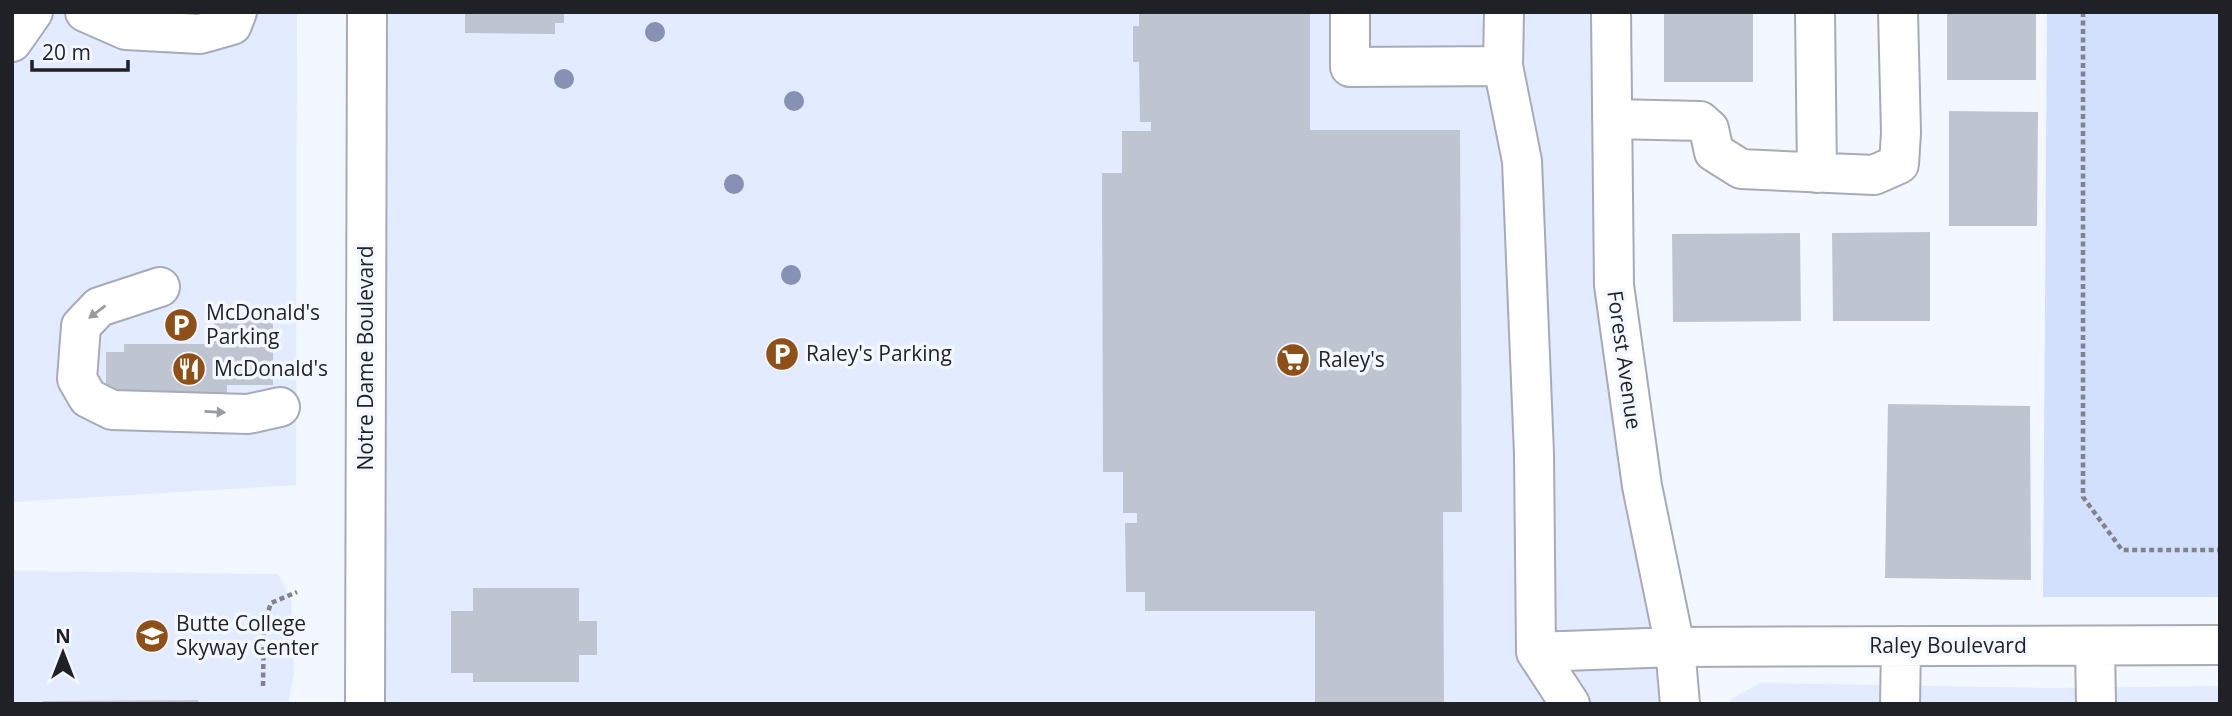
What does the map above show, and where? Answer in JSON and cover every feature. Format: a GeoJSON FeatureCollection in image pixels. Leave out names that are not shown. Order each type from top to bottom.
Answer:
{"type":"FeatureCollection","features":[{"type":"Feature","properties":{"kind":"street"},"geometry":{"type":"LineString","coordinates":[[12,42],[33,12]]}},
{"type":"Feature","properties":{"kind":"street"},"geometry":{"type":"LineString","coordinates":[[85,12],[126,30],[200,34],[232,25],[237,12]]}},
{"type":"Feature","properties":{"kind":"street","name":"Notre Dame Boulevard"},"geometry":{"type":"LineString","coordinates":[[365,704],[367,12]]}},
{"type":"Feature","properties":{"kind":"street"},"geometry":{"type":"LineString","coordinates":[[1350,12],[1350,67],[1503,66]]}},
{"type":"Feature","properties":{"kind":"street"},"geometry":{"type":"LineString","coordinates":[[1504,12],[1503,66],[1522,161],[1534,453],[1536,652],[1570,704]]}},
{"type":"Feature","properties":{"kind":"street","name":"Forest Avenue"},"geometry":{"type":"LineString","coordinates":[[1611,12],[1614,285],[1642,486],[1675,647],[1680,704]]}},
{"type":"Feature","properties":{"kind":"street"},"geometry":{"type":"LineString","coordinates":[[1815,12],[1816,173]]}},
{"type":"Feature","properties":{"kind":"street"},"geometry":{"type":"LineString","coordinates":[[1612,119],[1700,121],[1709,129],[1714,152],[1741,169],[1874,175],[1899,164],[1901,133],[1898,12]]}},
{"type":"Feature","properties":{"kind":"street"},"geometry":{"type":"LineString","coordinates":[[160,287],[99,307],[81,326],[76,379],[88,398],[112,410],[248,414],[280,407]]}},
{"type":"Feature","properties":{"kind":"street","name":"Raley Boulevard"},"geometry":{"type":"LineString","coordinates":[[1536,652],[1675,647],[2220,645]]}},
{"type":"Feature","properties":{"kind":"street"},"geometry":{"type":"LineString","coordinates":[[1900,704],[1901,646]]}},
{"type":"Feature","properties":{"kind":"street"},"geometry":{"type":"LineString","coordinates":[[2095,646],[2096,704]]}},
{"type":"Feature","properties":{"kind":"path"},"geometry":{"type":"LineString","coordinates":[[2083,12],[2083,496],[2122,550],[2220,550]]}},
{"type":"Feature","properties":{"kind":"path"},"geometry":{"type":"LineString","coordinates":[[263,686],[264,624],[271,603],[297,592]]}},
{"type":"Feature","properties":{"kind":"shaded area"},"geometry":{"type":"Polygon","coordinates":[[[12,12],[297,12],[296,485],[12,502],[12,12]]]}},
{"type":"Feature","properties":{"kind":"shaded area"},"geometry":{"type":"Polygon","coordinates":[[[367,12],[1611,12],[1612,119],[1680,704],[365,704],[367,12]]]}},
{"type":"Feature","properties":{"kind":"shaded area"},"geometry":{"type":"Polygon","coordinates":[[[2047,12],[2220,12],[2220,597],[2043,597],[2047,12]]]}},
{"type":"Feature","properties":{"kind":"shaded area","name":"Butte College Skyway Center"},"geometry":{"type":"Polygon","coordinates":[[[12,571],[278,574],[291,600],[294,673],[288,704],[12,704],[12,571]]]}},
{"type":"Feature","properties":{"kind":"shaded area"},"geometry":{"type":"Polygon","coordinates":[[[1759,683],[2048,688],[2220,686],[2220,704],[1730,704],[1731,699],[1759,683]]]}},
{"type":"Feature","properties":{"kind":"building"},"geometry":{"type":"Polygon","coordinates":[[[465,12],[564,12],[564,23],[555,23],[555,34],[465,33],[465,12]]]}},
{"type":"Feature","properties":{"kind":"building"},"geometry":{"type":"Polygon","coordinates":[[[1139,12],[1310,12],[1310,130],[1460,130],[1462,512],[1443,512],[1444,704],[1315,704],[1315,611],[1145,611],[1145,592],[1126,592],[1125,523],[1137,523],[1137,513],[1123,513],[1123,472],[1103,472],[1102,173],[1122,173],[1122,131],[1151,131],[1151,122],[1140,122],[1139,62],[1133,62],[1133,26],[1139,26],[1139,12]]]}},
{"type":"Feature","properties":{"kind":"building"},"geometry":{"type":"Polygon","coordinates":[[[1664,12],[1753,12],[1753,82],[1664,82],[1664,12]]]}},
{"type":"Feature","properties":{"kind":"building"},"geometry":{"type":"Polygon","coordinates":[[[1947,12],[2036,12],[2036,80],[1947,80],[1947,12]]]}},
{"type":"Feature","properties":{"kind":"building"},"geometry":{"type":"Polygon","coordinates":[[[1949,111],[2038,112],[2037,226],[1949,226],[1949,111]]]}},
{"type":"Feature","properties":{"kind":"building"},"geometry":{"type":"Polygon","coordinates":[[[1930,232],[1930,321],[1833,321],[1832,233],[1930,232]]]}},
{"type":"Feature","properties":{"kind":"building"},"geometry":{"type":"Polygon","coordinates":[[[1800,233],[1801,321],[1673,322],[1672,234],[1800,233]]]}},
{"type":"Feature","properties":{"kind":"building","name":"McDonald's"},"geometry":{"type":"Polygon","coordinates":[[[214,315],[273,315],[273,385],[227,385],[227,395],[106,393],[106,352],[124,352],[124,344],[214,344],[214,315]]]}},
{"type":"Feature","properties":{"kind":"building"},"geometry":{"type":"Polygon","coordinates":[[[1888,404],[2030,406],[2031,580],[1885,578],[1888,404]]]}},
{"type":"Feature","properties":{"kind":"building"},"geometry":{"type":"Polygon","coordinates":[[[473,588],[579,588],[579,621],[597,621],[597,655],[579,655],[579,682],[473,682],[473,673],[451,673],[451,611],[473,611],[473,588]]]}},
{"type":"Feature","properties":{"kind":"building"},"geometry":{"type":"Polygon","coordinates":[[[198,700],[198,704],[43,704],[43,701],[198,700]]]}},
{"type":"Feature","properties":{"kind":"place","name":"McDonald's Parking"},"geometry":{"type":"Point","coordinates":[181,325]}},
{"type":"Feature","properties":{"kind":"place","name":"Raley's Parking"},"geometry":{"type":"Point","coordinates":[782,354]}},
{"type":"Feature","properties":{"kind":"place","name":"Raley's"},"geometry":{"type":"Point","coordinates":[1293,360]}},
{"type":"Feature","properties":{"kind":"place","name":"McDonald's"},"geometry":{"type":"Point","coordinates":[189,369]}},
{"type":"Feature","properties":{"kind":"place","name":"Butte College Skyway Center"},"geometry":{"type":"Point","coordinates":[152,636]}}]}
